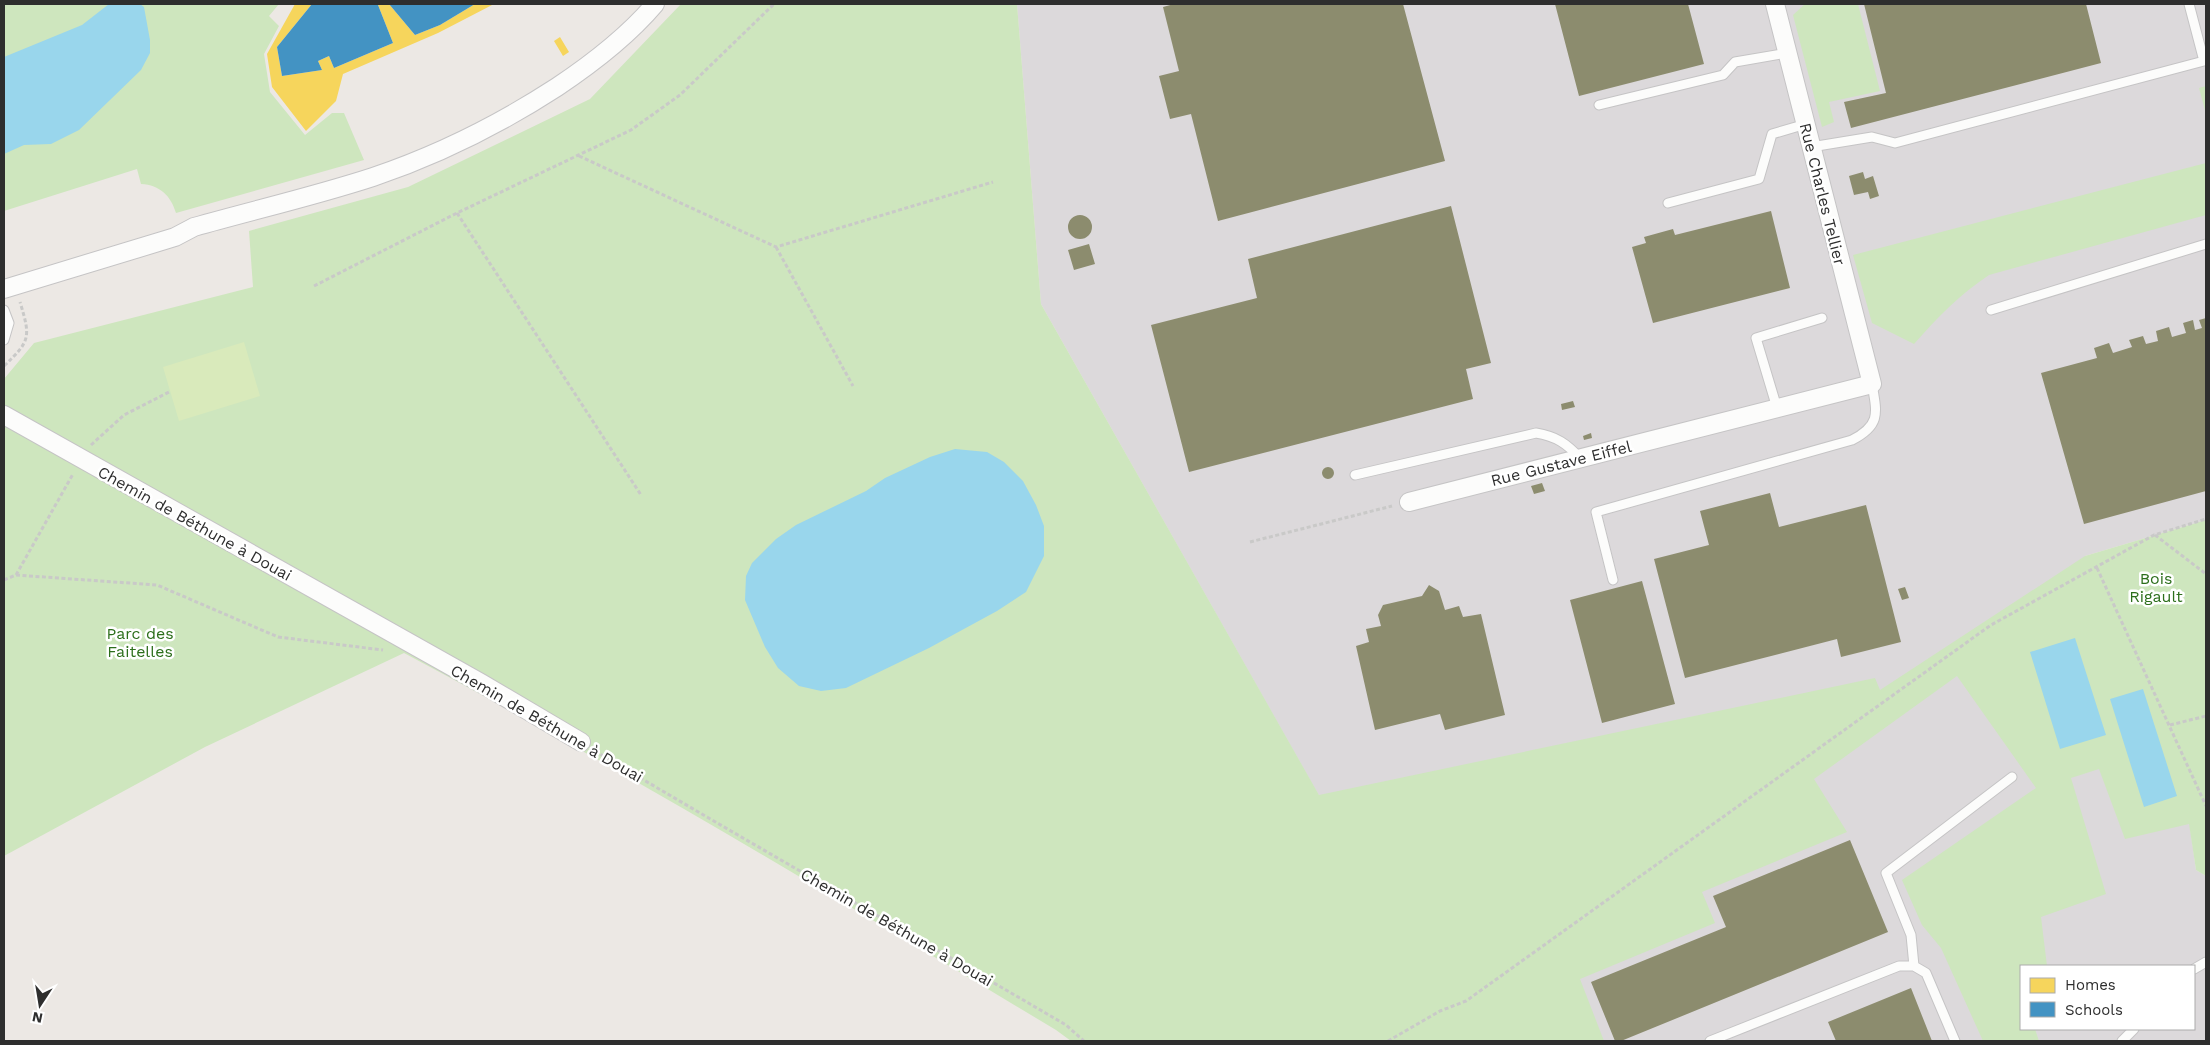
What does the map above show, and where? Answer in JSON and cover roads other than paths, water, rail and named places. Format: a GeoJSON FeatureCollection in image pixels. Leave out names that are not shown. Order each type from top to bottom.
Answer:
{"type":"FeatureCollection","features":[{"type":"Feature","properties":{"kind":"street"},"geometry":{"type":"LineString","coordinates":[[4,289],[175,237],[194,227],[373,177],[434,153],[516,114],[585,68],[621,39],[655,4]]}},
{"type":"Feature","properties":{"kind":"street","name":"Rue Charles Tellier"},"geometry":{"type":"LineString","coordinates":[[1775,4],[1872,384]]}},
{"type":"Feature","properties":{"kind":"street","name":"Rue Gustave Eiffel"},"geometry":{"type":"LineString","coordinates":[[1410,502],[1872,384]]}},
{"type":"Feature","properties":{"kind":"street","name":"Chemin de Béthune à Douai"},"geometry":{"type":"LineString","coordinates":[[4,415],[581,742]]}},
{"type":"Feature","properties":{"kind":"lane"},"geometry":{"type":"LineString","coordinates":[[1811,147],[1872,137],[1895,143],[2204,61],[2189,4]]}},
{"type":"Feature","properties":{"kind":"lane"},"geometry":{"type":"LineString","coordinates":[[1598,105],[1723,75],[1735,62],[1787,53]]}},
{"type":"Feature","properties":{"kind":"lane"},"geometry":{"type":"LineString","coordinates":[[1668,203],[1759,179],[1772,134],[1806,124]]}},
{"type":"Feature","properties":{"kind":"lane"},"geometry":{"type":"LineString","coordinates":[[1990,310],[2206,244]]}},
{"type":"Feature","properties":{"kind":"lane"},"geometry":{"type":"LineString","coordinates":[[4,310],[9,323],[4,340]]}},
{"type":"Feature","properties":{"kind":"lane"},"geometry":{"type":"LineString","coordinates":[[1777,408],[1756,338],[1822,318]]}},
{"type":"Feature","properties":{"kind":"lane"},"geometry":{"type":"LineString","coordinates":[[1613,580],[1596,512],[1852,440],[1866,433],[1874,422],[1876,411],[1872,384]]}},
{"type":"Feature","properties":{"kind":"lane"},"geometry":{"type":"LineString","coordinates":[[1355,475],[1536,433],[1555,436],[1580,458]]}},
{"type":"Feature","properties":{"kind":"lane"},"geometry":{"type":"LineString","coordinates":[[1914,966],[1911,935],[1886,873],[2012,777]]}},
{"type":"Feature","properties":{"kind":"lane"},"geometry":{"type":"LineString","coordinates":[[2195,968],[2206,962]]}},
{"type":"Feature","properties":{"kind":"lane"},"geometry":{"type":"LineString","coordinates":[[1710,1041],[1898,966],[1914,966],[1926,973],[1954,1041]]}},
{"type":"Feature","properties":{"kind":"lane"},"geometry":{"type":"LineString","coordinates":[[2122,1041],[2133,1030]]}},
{"type":"Feature","properties":{"kind":"water"},"geometry":{"type":"Polygon","coordinates":[[[109,4],[140,4],[144,7],[150,40],[150,53],[141,70],[79,130],[51,144],[24,145],[4,154],[4,57],[82,25],[109,4]]]}},
{"type":"Feature","properties":{"kind":"water"},"geometry":{"type":"Polygon","coordinates":[[[955,449],[987,452],[1004,462],[1023,481],[1036,505],[1044,526],[1044,556],[1026,592],[997,611],[929,648],[846,688],[821,691],[799,686],[778,668],[765,647],[745,600],[746,576],[752,563],[776,539],[796,525],[866,491],[885,478],[930,457],[955,449]]]}},
{"type":"Feature","properties":{"kind":"water"},"geometry":{"type":"Polygon","coordinates":[[[2075,638],[2106,735],[2060,749],[2030,652],[2075,638]]]}},
{"type":"Feature","properties":{"kind":"water"},"geometry":{"type":"Polygon","coordinates":[[[2143,689],[2177,796],[2144,807],[2110,699],[2143,689]]]}},
{"type":"Feature","properties":{"kind":"park label","name":"Bois Rigault"},"geometry":{"type":"Point","coordinates":[2156,587]}},
{"type":"Feature","properties":{"kind":"park label","name":"Parc des Faitelles"},"geometry":{"type":"Point","coordinates":[140,642]}}]}
